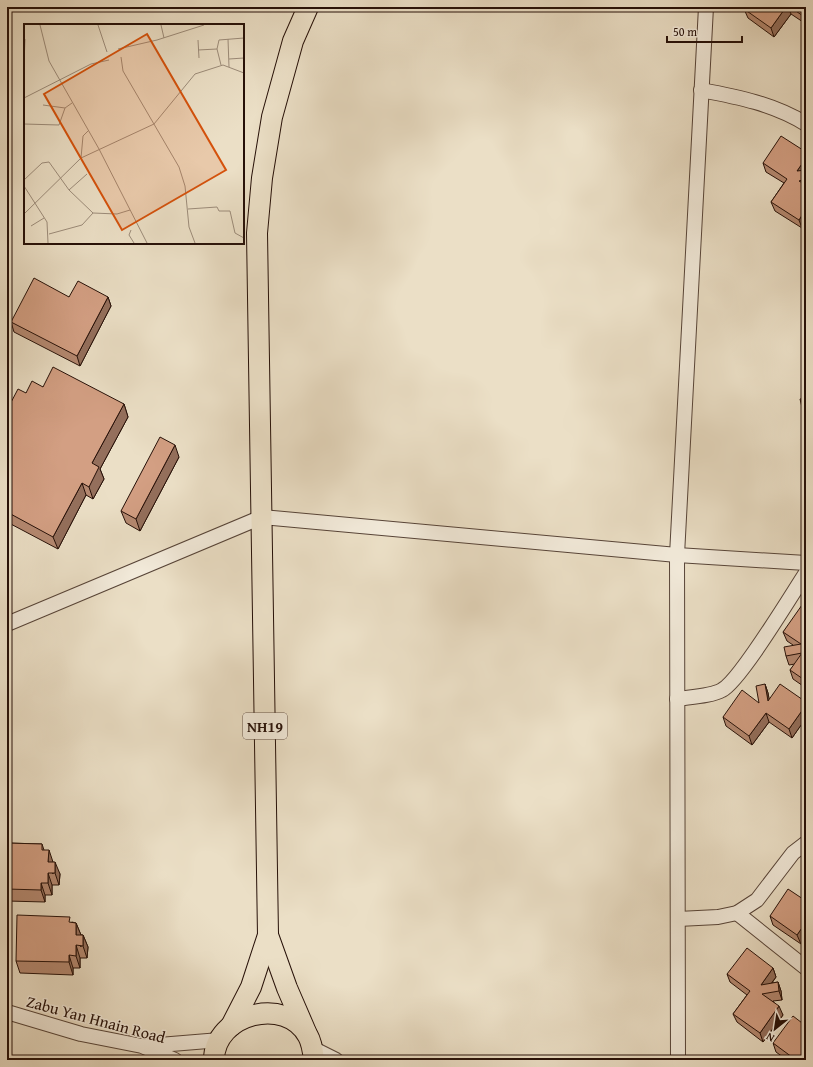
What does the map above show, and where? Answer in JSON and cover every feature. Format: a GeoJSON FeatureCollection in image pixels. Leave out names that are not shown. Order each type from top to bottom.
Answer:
{"type":"FeatureCollection","features":[{"type":"Feature","properties":{"kind":"highway","name":"NH19"},"geometry":{"type":"LineString","coordinates":[[308,7],[293,41],[272,117],[262,178],[257,233],[268,936],[311,1048]]}},
{"type":"Feature","properties":{"kind":"highway","name":"NH19"},"geometry":{"type":"LineString","coordinates":[[214,1060],[225,1033],[251,987],[268,936]]}},
{"type":"Feature","properties":{"kind":"highway"},"geometry":{"type":"LineString","coordinates":[[225,1033],[246,1016],[264,1013],[286,1018],[296,1023],[311,1048]]}},
{"type":"Feature","properties":{"kind":"street"},"geometry":{"type":"LineString","coordinates":[[678,1060],[677,555],[706,7]]}},
{"type":"Feature","properties":{"kind":"street"},"geometry":{"type":"LineString","coordinates":[[701,90],[748,99],[788,113],[806,124]]}},
{"type":"Feature","properties":{"kind":"street"},"geometry":{"type":"LineString","coordinates":[[7,624],[262,517],[677,555],[806,563]]}},
{"type":"Feature","properties":{"kind":"street"},"geometry":{"type":"LineString","coordinates":[[677,699],[722,691],[729,685],[753,653],[806,573]]}},
{"type":"Feature","properties":{"kind":"street"},"geometry":{"type":"LineString","coordinates":[[678,919],[718,917],[737,913],[757,900],[792,853],[806,843]]}},
{"type":"Feature","properties":{"kind":"street"},"geometry":{"type":"LineString","coordinates":[[737,913],[806,968]]}},
{"type":"Feature","properties":{"kind":"street","name":"Zabu Yan Hnain Road"},"geometry":{"type":"LineString","coordinates":[[7,1012],[81,1034],[142,1046],[175,1060]]}},
{"type":"Feature","properties":{"kind":"street"},"geometry":{"type":"LineString","coordinates":[[142,1046],[225,1033]]}},
{"type":"Feature","properties":{"kind":"street"},"geometry":{"type":"LineString","coordinates":[[311,1048],[336,1060]]}},
{"type":"Feature","properties":{"kind":"building"},"geometry":{"type":"Polygon","coordinates":[[[746,7],[786,7],[771,28],[744,9],[746,7]]]}},
{"type":"Feature","properties":{"kind":"building"},"geometry":{"type":"Polygon","coordinates":[[[790,7],[806,7],[806,18],[790,7]]]}},
{"type":"Feature","properties":{"kind":"building"},"geometry":{"type":"Polygon","coordinates":[[[781,136],[806,152],[806,158],[797,171],[806,170],[806,179],[799,181],[806,185],[806,209],[799,220],[771,202],[787,179],[763,163],[781,136]]]}},
{"type":"Feature","properties":{"kind":"building"},"geometry":{"type":"Polygon","coordinates":[[[34,278],[69,297],[78,281],[108,297],[77,356],[11,322],[34,278]]]}},
{"type":"Feature","properties":{"kind":"building"},"geometry":{"type":"Polygon","coordinates":[[[53,367],[124,404],[92,463],[99,467],[89,487],[82,483],[53,537],[7,512],[7,410],[18,389],[26,393],[32,381],[43,387],[53,367]]]}},
{"type":"Feature","properties":{"kind":"building"},"geometry":{"type":"Polygon","coordinates":[[[806,398],[806,424],[800,399],[806,398]]]}},
{"type":"Feature","properties":{"kind":"building"},"geometry":{"type":"Polygon","coordinates":[[[160,437],[175,445],[136,519],[121,511],[160,437]]]}},
{"type":"Feature","properties":{"kind":"building"},"geometry":{"type":"Polygon","coordinates":[[[802,605],[806,608],[806,681],[790,670],[802,653],[786,656],[784,647],[801,644],[783,632],[802,605]]]}},
{"type":"Feature","properties":{"kind":"building"},"geometry":{"type":"Polygon","coordinates":[[[765,684],[768,701],[780,684],[806,702],[806,705],[789,729],[766,713],[749,736],[723,717],[742,690],[759,703],[756,686],[765,684]]]}},
{"type":"Feature","properties":{"kind":"building"},"geometry":{"type":"Polygon","coordinates":[[[7,843],[42,844],[42,850],[49,850],[48,862],[55,862],[55,873],[48,873],[48,883],[41,883],[41,890],[7,889],[7,843]]]}},
{"type":"Feature","properties":{"kind":"building"},"geometry":{"type":"Polygon","coordinates":[[[788,889],[806,901],[806,922],[797,935],[770,916],[788,889]]]}},
{"type":"Feature","properties":{"kind":"building"},"geometry":{"type":"Polygon","coordinates":[[[17,915],[70,917],[69,922],[76,923],[76,935],[83,935],[83,946],[76,945],[76,956],[69,955],[69,962],[16,961],[17,915]]]}},
{"type":"Feature","properties":{"kind":"building"},"geometry":{"type":"Polygon","coordinates":[[[747,948],[773,968],[761,985],[778,982],[779,991],[762,994],[779,1006],[760,1033],[733,1014],[750,991],[727,974],[747,948]]]}},
{"type":"Feature","properties":{"kind":"building"},"geometry":{"type":"Polygon","coordinates":[[[793,1016],[806,1026],[806,1053],[801,1060],[796,1060],[773,1043],[793,1016]]]}}]}
